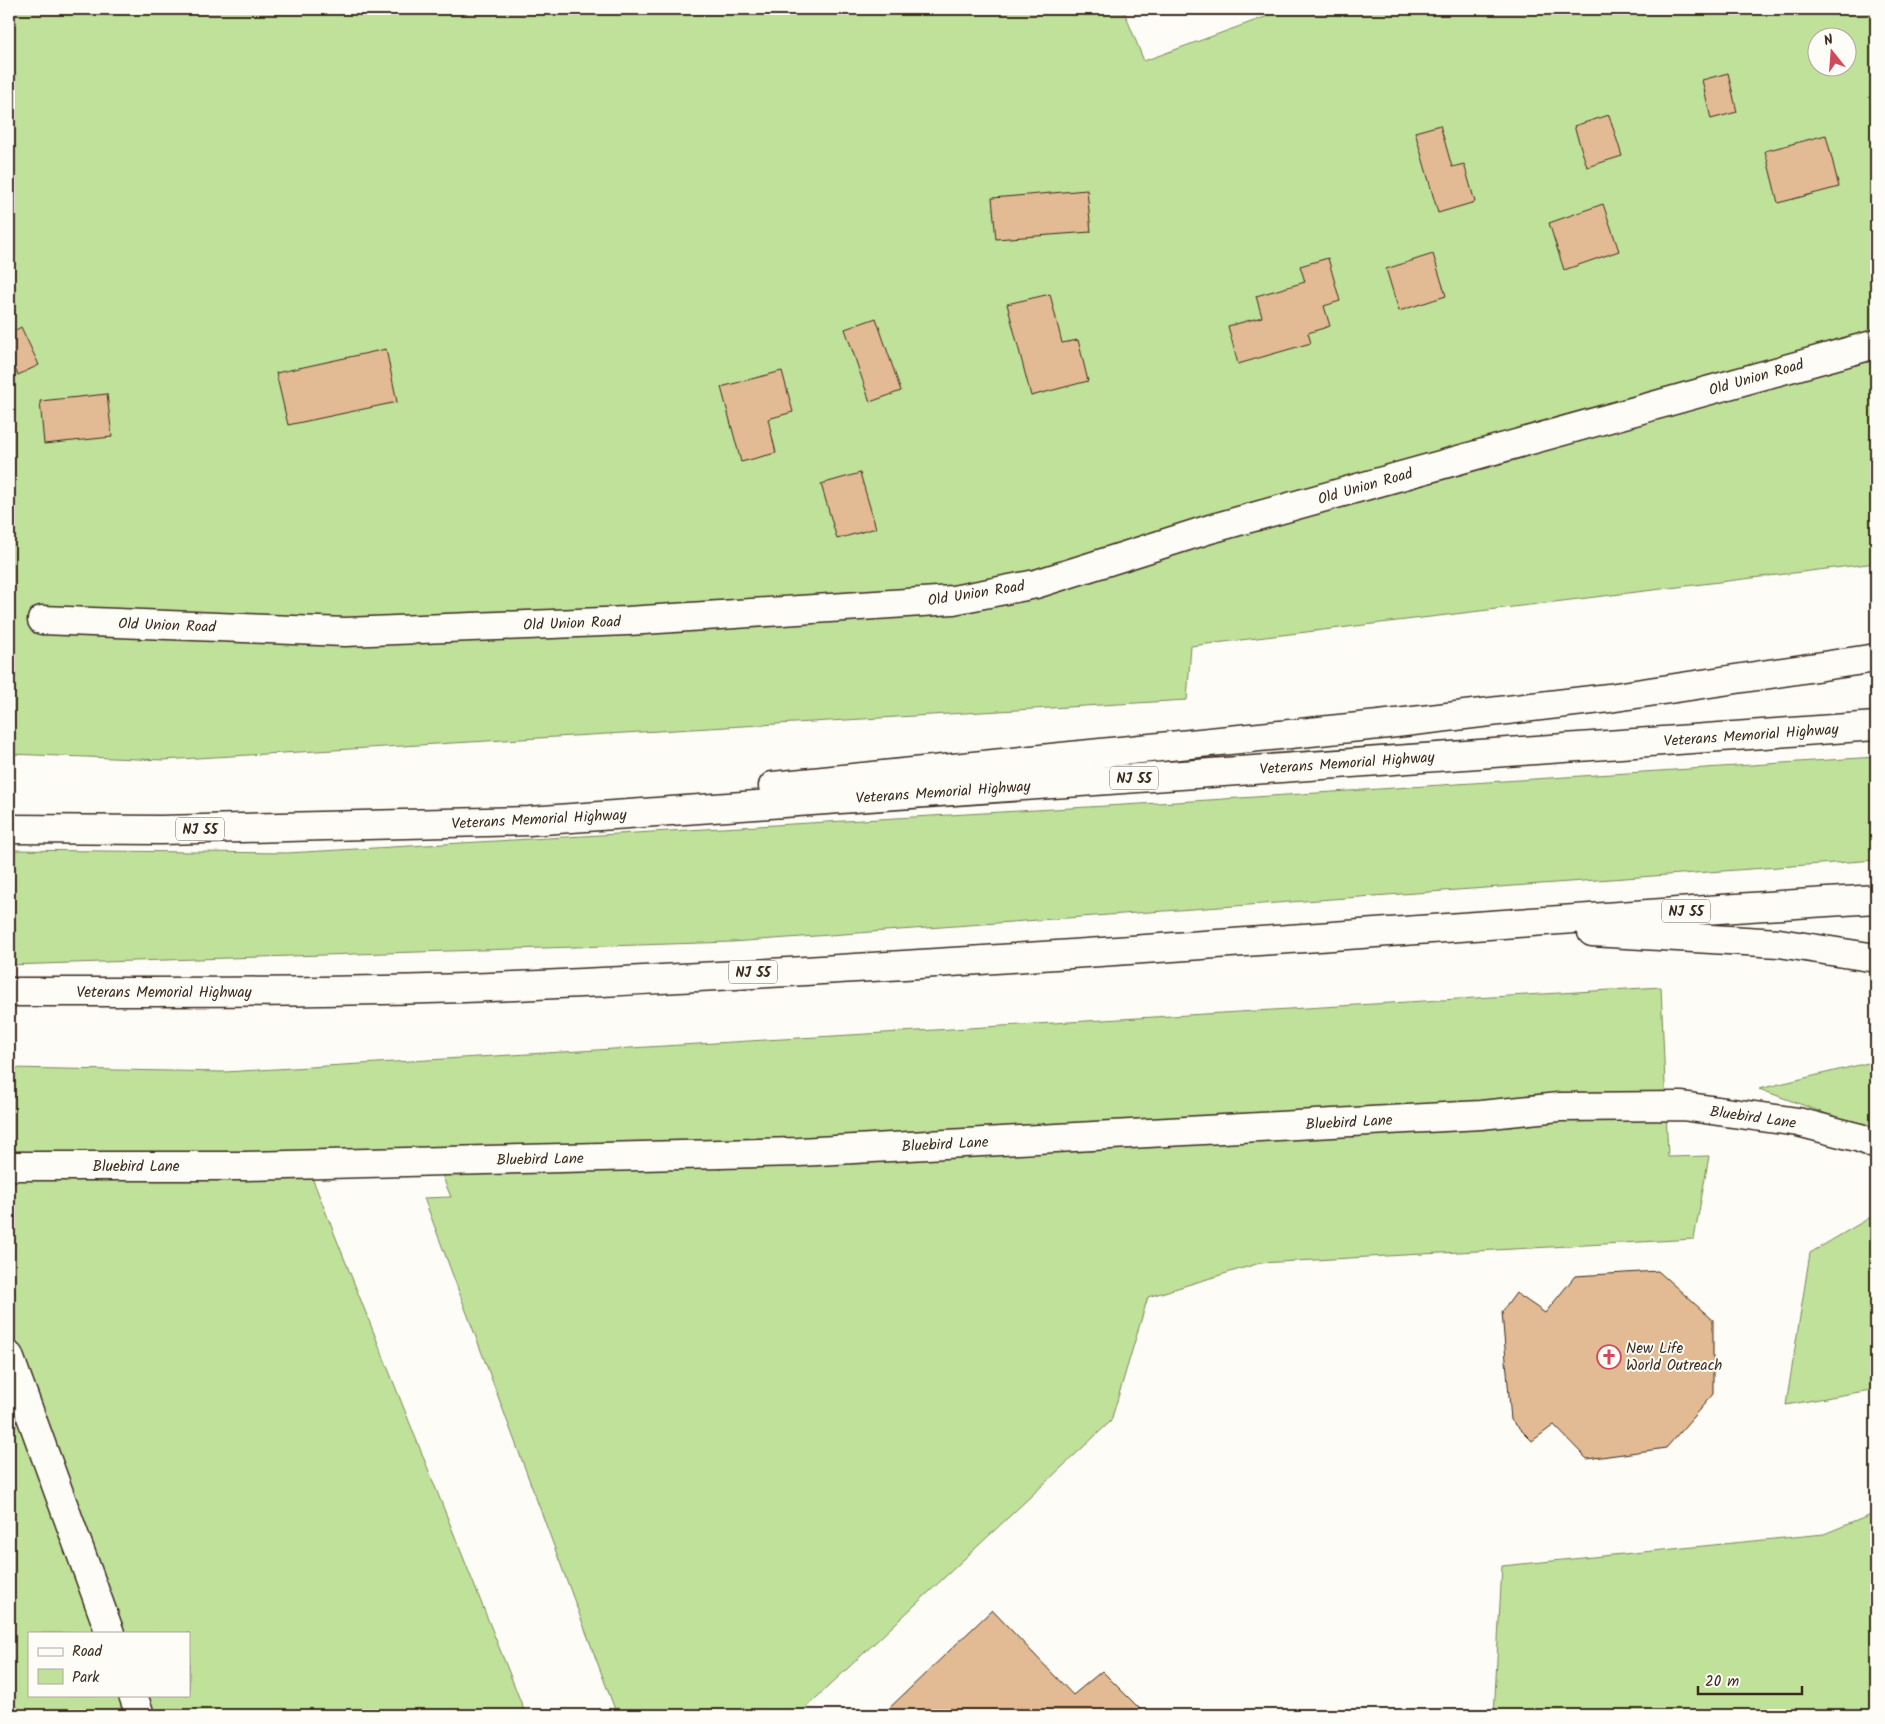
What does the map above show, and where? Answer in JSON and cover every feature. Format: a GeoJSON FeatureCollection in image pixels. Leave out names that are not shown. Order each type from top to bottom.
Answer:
{"type":"FeatureCollection","features":[{"type":"Feature","properties":{"kind":"main road","name":"Old Union Road"},"geometry":{"type":"LineString","coordinates":[[42,620],[345,632],[628,621],[953,600],[1036,584],[1210,529],[1876,344]]}},
{"type":"Feature","properties":{"kind":"main road"},"geometry":{"type":"LineString","coordinates":[[391,824],[1378,725],[1618,696],[1876,658]]}},
{"type":"Feature","properties":{"kind":"main road","name":"Veterans Memorial Highway"},"geometry":{"type":"LineString","coordinates":[[9,829],[161,830],[530,821],[1876,726]]}},
{"type":"Feature","properties":{"kind":"main road","name":"Veterans Memorial Highway"},"geometry":{"type":"LineString","coordinates":[[9,992],[223,992],[514,986],[865,966],[1876,899]]}},
{"type":"Feature","properties":{"kind":"main road"},"geometry":{"type":"LineString","coordinates":[[1496,925],[1779,943],[1876,958]]}},
{"type":"Feature","properties":{"kind":"main road","name":"Bluebird Lane"},"geometry":{"type":"LineString","coordinates":[[9,1166],[246,1166],[799,1152],[1481,1114],[1568,1107],[1682,1106],[1798,1122],[1860,1138],[1876,1145]]}},
{"type":"Feature","properties":{"kind":"main road"},"geometry":{"type":"LineString","coordinates":[[9,1356],[110,1632]]}},
{"type":"Feature","properties":{"kind":"main road"},"geometry":{"type":"LineString","coordinates":[[133,1696],[140,1715]]}},
{"type":"Feature","properties":{"kind":"green space"},"geometry":{"type":"Polygon","coordinates":[[[9,9],[1123,9],[1144,61],[1287,9],[1876,9],[1876,563],[1191,646],[1187,700],[163,760],[9,754],[9,9]]]}},
{"type":"Feature","properties":{"kind":"green space"},"geometry":{"type":"Polygon","coordinates":[[[1876,757],[1876,860],[732,942],[9,965],[9,850],[287,853],[1193,801],[1876,757]]]}},
{"type":"Feature","properties":{"kind":"green space"},"geometry":{"type":"Polygon","coordinates":[[[1661,987],[1668,1157],[1709,1156],[1694,1239],[1260,1263],[1148,1297],[1111,1421],[798,1715],[617,1715],[424,1198],[451,1197],[439,1168],[309,1170],[526,1715],[9,1715],[9,1068],[225,1072],[1661,987]]]}},
{"type":"Feature","properties":{"kind":"green space"},"geometry":{"type":"Polygon","coordinates":[[[1876,1061],[1876,1132],[1759,1089],[1876,1061]]]}},
{"type":"Feature","properties":{"kind":"green space"},"geometry":{"type":"Polygon","coordinates":[[[1876,1214],[1876,1389],[1786,1405],[1810,1253],[1876,1214]]]}},
{"type":"Feature","properties":{"kind":"green space"},"geometry":{"type":"Polygon","coordinates":[[[1876,1513],[1876,1715],[1494,1715],[1502,1566],[1824,1534],[1876,1513]]]}},
{"type":"Feature","properties":{"kind":"building"},"geometry":{"type":"Polygon","coordinates":[[[1728,73],[1737,112],[1711,119],[1702,80],[1728,73]]]}},
{"type":"Feature","properties":{"kind":"building"},"geometry":{"type":"Polygon","coordinates":[[[1609,115],[1622,156],[1587,167],[1574,126],[1609,115]]]}},
{"type":"Feature","properties":{"kind":"building"},"geometry":{"type":"Polygon","coordinates":[[[1440,125],[1452,167],[1464,164],[1475,202],[1438,213],[1415,132],[1440,125]]]}},
{"type":"Feature","properties":{"kind":"building"},"geometry":{"type":"Polygon","coordinates":[[[1826,135],[1839,187],[1778,203],[1765,151],[1826,135]]]}},
{"type":"Feature","properties":{"kind":"building"},"geometry":{"type":"Polygon","coordinates":[[[1087,190],[1091,232],[996,239],[992,198],[1087,190]]]}},
{"type":"Feature","properties":{"kind":"building"},"geometry":{"type":"Polygon","coordinates":[[[1603,204],[1619,251],[1564,270],[1549,223],[1603,204]]]}},
{"type":"Feature","properties":{"kind":"building"},"geometry":{"type":"Polygon","coordinates":[[[1433,254],[1446,296],[1399,311],[1386,269],[1433,254]]]}},
{"type":"Feature","properties":{"kind":"building"},"geometry":{"type":"Polygon","coordinates":[[[1328,258],[1340,301],[1324,306],[1330,326],[1308,333],[1311,343],[1238,364],[1228,326],[1262,317],[1256,296],[1305,282],[1300,266],[1328,258]]]}},
{"type":"Feature","properties":{"kind":"building"},"geometry":{"type":"Polygon","coordinates":[[[1050,294],[1062,343],[1078,340],[1088,381],[1031,396],[1007,304],[1050,294]]]}},
{"type":"Feature","properties":{"kind":"building"},"geometry":{"type":"Polygon","coordinates":[[[876,318],[901,391],[870,402],[845,329],[876,318]]]}},
{"type":"Feature","properties":{"kind":"building"},"geometry":{"type":"Polygon","coordinates":[[[21,327],[39,365],[18,375],[9,355],[9,334],[21,327]]]}},
{"type":"Feature","properties":{"kind":"building"},"geometry":{"type":"Polygon","coordinates":[[[386,349],[397,402],[288,425],[276,373],[386,349]]]}},
{"type":"Feature","properties":{"kind":"building"},"geometry":{"type":"Polygon","coordinates":[[[782,371],[793,412],[768,419],[776,453],[741,462],[721,387],[782,371]]]}},
{"type":"Feature","properties":{"kind":"building"},"geometry":{"type":"Polygon","coordinates":[[[107,394],[112,437],[44,444],[40,401],[107,394]]]}},
{"type":"Feature","properties":{"kind":"building"},"geometry":{"type":"Polygon","coordinates":[[[860,473],[876,528],[837,539],[821,484],[860,473]]]}},
{"type":"Feature","properties":{"kind":"building","name":"New Life World Outreach"},"geometry":{"type":"Polygon","coordinates":[[[1658,1271],[1713,1320],[1713,1394],[1666,1448],[1587,1459],[1554,1425],[1532,1441],[1511,1420],[1502,1312],[1516,1293],[1545,1313],[1575,1276],[1658,1271]]]}},
{"type":"Feature","properties":{"kind":"building"},"geometry":{"type":"Polygon","coordinates":[[[992,1610],[1073,1695],[1102,1671],[1146,1715],[882,1715],[992,1610]]]}},
{"type":"Feature","properties":{"kind":"place","name":"New Life World Outreach"},"geometry":{"type":"Point","coordinates":[1609,1357]}}]}
